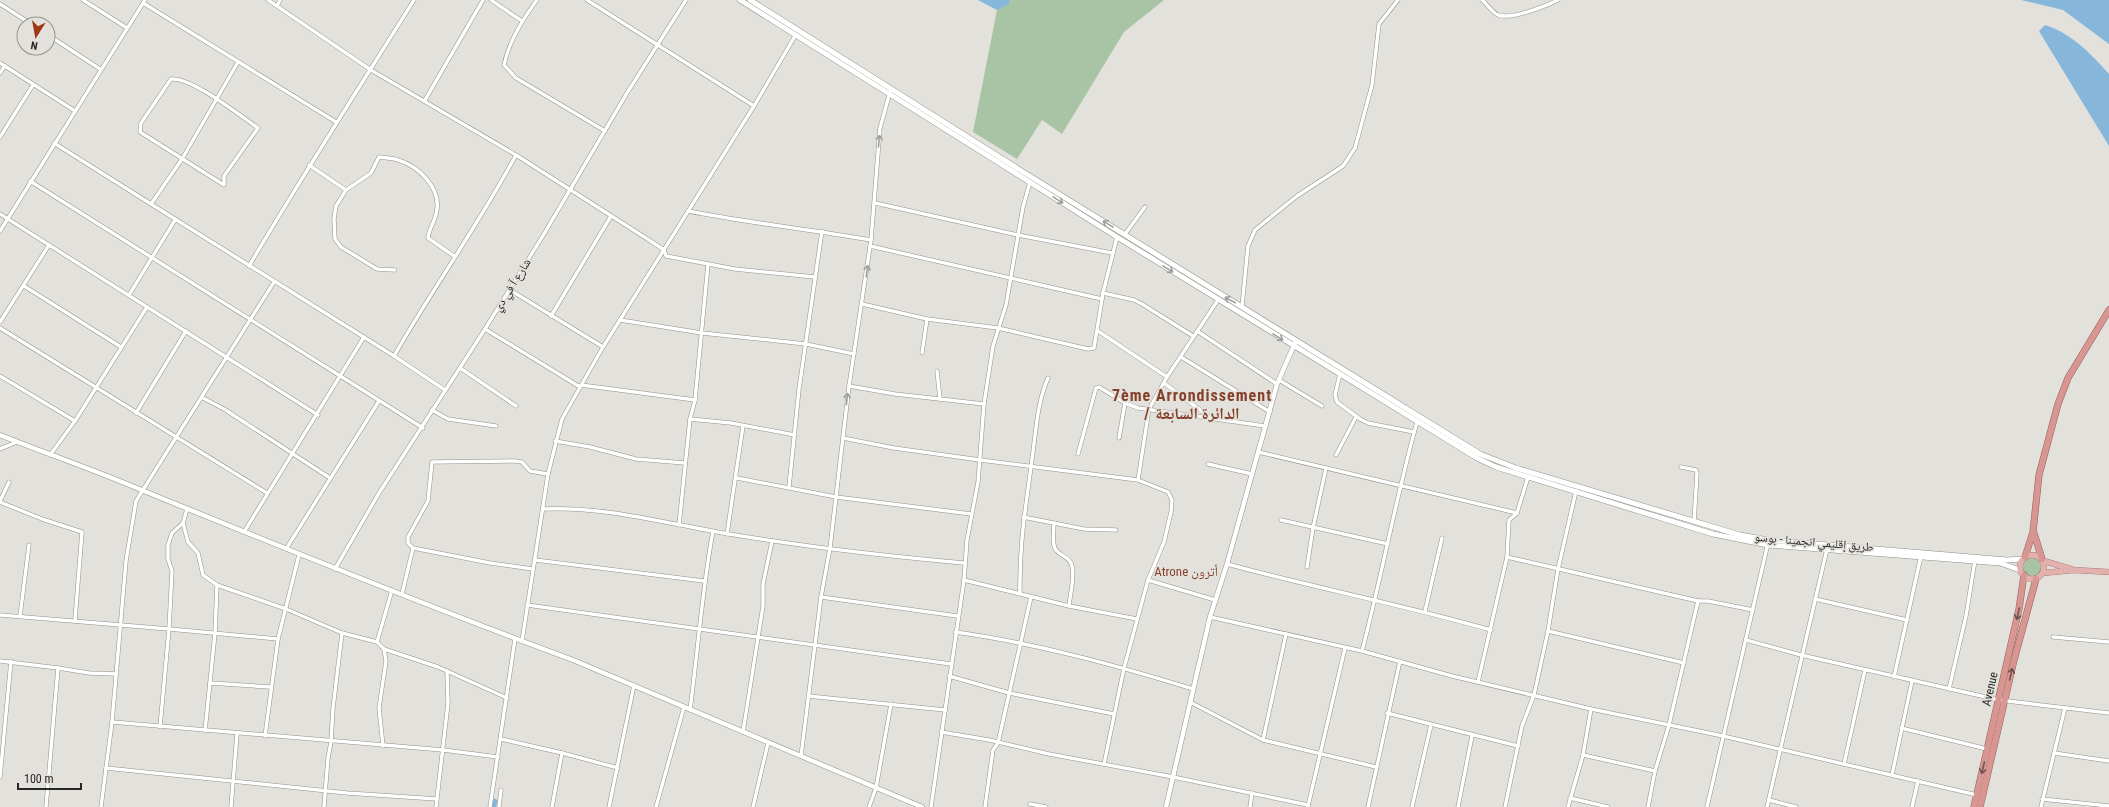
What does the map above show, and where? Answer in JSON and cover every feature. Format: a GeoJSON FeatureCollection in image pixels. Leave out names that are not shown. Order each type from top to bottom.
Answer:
{"type":"FeatureCollection","features":[{"type":"Feature","properties":{"kind":"highway"},"geometry":{"type":"LineString","coordinates":[[2024,558],[2033,532],[2038,475],[2056,410],[2068,378],[2108,312]]}},
{"type":"Feature","properties":{"kind":"highway"},"geometry":{"type":"LineString","coordinates":[[2033,532],[2037,548],[2043,560]]}},
{"type":"Feature","properties":{"kind":"highway","name":"Avenue"},"geometry":{"type":"LineString","coordinates":[[1974,807],[2001,701],[2019,609],[2022,573]]}},
{"type":"Feature","properties":{"kind":"highway"},"geometry":{"type":"LineString","coordinates":[[1980,807],[2001,701],[2036,579]]}},
{"type":"Feature","properties":{"kind":"main road"},"geometry":{"type":"LineString","coordinates":[[740,0],[795,36],[890,91],[1125,234],[1488,458],[1610,499]]}},
{"type":"Feature","properties":{"kind":"main road"},"geometry":{"type":"LineString","coordinates":[[750,0],[1117,237],[1486,463],[1576,491],[1610,499]]}},
{"type":"Feature","properties":{"kind":"main road","name":"طريق إقليمي انجمينا - بوسو"},"geometry":{"type":"LineString","coordinates":[[1610,499],[1768,542],[2007,560],[2024,558]]}},
{"type":"Feature","properties":{"kind":"main road","name":"طريق إقليمي انجمينا - بوسو"},"geometry":{"type":"LineString","coordinates":[[1610,499],[1713,534],[1827,549],[2000,563],[2022,573]]}},
{"type":"Feature","properties":{"kind":"main road"},"geometry":{"type":"LineString","coordinates":[[2074,570],[2043,560],[2032,554],[2024,558],[2022,573],[2029,579],[2036,579],[2043,573],[2074,570],[2109,572]]}},
{"type":"Feature","properties":{"kind":"main road"},"geometry":{"type":"LineString","coordinates":[[2043,560],[2043,573]]}},
{"type":"Feature","properties":{"kind":"street"},"geometry":{"type":"LineString","coordinates":[[83,0],[127,28]]}},
{"type":"Feature","properties":{"kind":"street"},"geometry":{"type":"LineString","coordinates":[[268,0],[371,70],[425,100],[664,250],[666,256],[735,269],[815,277]]}},
{"type":"Feature","properties":{"kind":"street"},"geometry":{"type":"LineString","coordinates":[[277,6],[280,0]]}},
{"type":"Feature","properties":{"kind":"street"},"geometry":{"type":"LineString","coordinates":[[249,266],[309,165],[371,70],[414,0]]}},
{"type":"Feature","properties":{"kind":"street"},"geometry":{"type":"LineString","coordinates":[[425,100],[483,0]]}},
{"type":"Feature","properties":{"kind":"street"},"geometry":{"type":"LineString","coordinates":[[491,0],[522,21]]}},
{"type":"Feature","properties":{"kind":"street"},"geometry":{"type":"LineString","coordinates":[[537,0],[522,21],[506,55],[504,66],[516,78],[605,131]]}},
{"type":"Feature","properties":{"kind":"street"},"geometry":{"type":"LineString","coordinates":[[587,0],[754,106]]}},
{"type":"Feature","properties":{"kind":"street","name":"شارع آ في دي"},"geometry":{"type":"LineString","coordinates":[[335,568],[379,493],[423,428],[432,410],[510,290],[657,45],[686,0]]}},
{"type":"Feature","properties":{"kind":"street"},"geometry":{"type":"LineString","coordinates":[[1242,306],[1248,246],[1255,230],[1297,196],[1343,166],[1355,148],[1372,85],[1379,24],[1398,0]]}},
{"type":"Feature","properties":{"kind":"street"},"geometry":{"type":"LineString","coordinates":[[1482,0],[1496,13],[1505,16],[1521,13],[1558,0]]}},
{"type":"Feature","properties":{"kind":"street"},"geometry":{"type":"LineString","coordinates":[[0,230],[100,69],[144,2],[336,122]]}},
{"type":"Feature","properties":{"kind":"street"},"geometry":{"type":"LineString","coordinates":[[0,4],[19,16]]}},
{"type":"Feature","properties":{"kind":"street"},"geometry":{"type":"LineString","coordinates":[[522,641],[548,474],[555,441],[562,419],[620,320],[754,106],[795,36]]}},
{"type":"Feature","properties":{"kind":"street"},"geometry":{"type":"LineString","coordinates":[[56,40],[100,69]]}},
{"type":"Feature","properties":{"kind":"street"},"geometry":{"type":"LineString","coordinates":[[151,204],[182,159],[238,62]]}},
{"type":"Feature","properties":{"kind":"street"},"geometry":{"type":"LineString","coordinates":[[0,63],[75,111]]}},
{"type":"Feature","properties":{"kind":"street"},"geometry":{"type":"LineString","coordinates":[[0,73],[5,66]]}},
{"type":"Feature","properties":{"kind":"street"},"geometry":{"type":"LineString","coordinates":[[171,79],[179,79],[217,100],[258,128],[224,176],[224,184],[140,132],[141,123],[171,79]]}},
{"type":"Feature","properties":{"kind":"street"},"geometry":{"type":"LineString","coordinates":[[0,137],[33,85]]}},
{"type":"Feature","properties":{"kind":"street"},"geometry":{"type":"LineString","coordinates":[[801,756],[821,597],[830,548],[849,386],[871,240],[880,128],[890,91]]}},
{"type":"Feature","properties":{"kind":"street"},"geometry":{"type":"LineString","coordinates":[[54,143],[364,337],[445,390]]}},
{"type":"Feature","properties":{"kind":"street"},"geometry":{"type":"LineString","coordinates":[[394,356],[516,156]]}},
{"type":"Feature","properties":{"kind":"street"},"geometry":{"type":"LineString","coordinates":[[395,270],[378,269],[340,247],[334,239],[334,219],[336,206],[346,190],[371,173],[379,158],[398,160],[422,173],[436,194],[438,207],[428,238],[454,256]]}},
{"type":"Feature","properties":{"kind":"street"},"geometry":{"type":"LineString","coordinates":[[309,165],[346,190]]}},
{"type":"Feature","properties":{"kind":"street"},"geometry":{"type":"LineString","coordinates":[[30,181],[423,428]]}},
{"type":"Feature","properties":{"kind":"street"},"geometry":{"type":"LineString","coordinates":[[931,807],[957,616],[964,580],[964,563],[980,460],[984,404],[992,346],[1006,305],[1023,207],[1030,182]]}},
{"type":"Feature","properties":{"kind":"street"},"geometry":{"type":"LineString","coordinates":[[875,203],[1112,253]]}},
{"type":"Feature","properties":{"kind":"street"},"geometry":{"type":"LineString","coordinates":[[1125,234],[1144,207]]}},
{"type":"Feature","properties":{"kind":"street"},"geometry":{"type":"LineString","coordinates":[[688,211],[726,218],[822,231],[871,240]]}},
{"type":"Feature","properties":{"kind":"street"},"geometry":{"type":"LineString","coordinates":[[0,214],[318,415]]}},
{"type":"Feature","properties":{"kind":"street"},"geometry":{"type":"LineString","coordinates":[[551,316],[611,216]]}},
{"type":"Feature","properties":{"kind":"street"},"geometry":{"type":"LineString","coordinates":[[129,295],[175,220]]}},
{"type":"Feature","properties":{"kind":"street"},"geometry":{"type":"LineString","coordinates":[[789,487],[795,435],[798,389],[822,231]]}},
{"type":"Feature","properties":{"kind":"street"},"geometry":{"type":"LineString","coordinates":[[862,304],[927,319],[998,328],[1088,349],[1094,348],[1096,345],[1103,293],[1117,237]]}},
{"type":"Feature","properties":{"kind":"street"},"geometry":{"type":"LineString","coordinates":[[0,322],[49,245]]}},
{"type":"Feature","properties":{"kind":"street"},"geometry":{"type":"LineString","coordinates":[[870,246],[1102,299]]}},
{"type":"Feature","properties":{"kind":"street"},"geometry":{"type":"LineString","coordinates":[[679,525],[690,419],[695,400],[708,264]]}},
{"type":"Feature","properties":{"kind":"street"},"geometry":{"type":"LineString","coordinates":[[101,807],[112,722],[126,561],[133,511],[136,501],[203,398],[274,282]]}},
{"type":"Feature","properties":{"kind":"street"},"geometry":{"type":"LineString","coordinates":[[24,286],[121,347]]}},
{"type":"Feature","properties":{"kind":"street"},"geometry":{"type":"LineString","coordinates":[[510,290],[604,347]]}},
{"type":"Feature","properties":{"kind":"street"},"geometry":{"type":"LineString","coordinates":[[1103,293],[1134,300],[1193,336]]}},
{"type":"Feature","properties":{"kind":"street"},"geometry":{"type":"LineString","coordinates":[[1138,480],[1149,409],[1167,376],[1218,300]]}},
{"type":"Feature","properties":{"kind":"street"},"geometry":{"type":"LineString","coordinates":[[50,455],[75,421],[147,307]]}},
{"type":"Feature","properties":{"kind":"street"},"geometry":{"type":"LineString","coordinates":[[922,354],[927,319]]}},
{"type":"Feature","properties":{"kind":"street"},"geometry":{"type":"LineString","coordinates":[[620,320],[702,333],[806,344],[854,354]]}},
{"type":"Feature","properties":{"kind":"street"},"geometry":{"type":"LineString","coordinates":[[0,328],[267,493]]}},
{"type":"Feature","properties":{"kind":"street"},"geometry":{"type":"LineString","coordinates":[[485,329],[580,386],[695,400]]}},
{"type":"Feature","properties":{"kind":"street"},"geometry":{"type":"LineString","coordinates":[[136,413],[186,331]]}},
{"type":"Feature","properties":{"kind":"street"},"geometry":{"type":"LineString","coordinates":[[1098,331],[1167,376]]}},
{"type":"Feature","properties":{"kind":"street"},"geometry":{"type":"LineString","coordinates":[[1197,331],[1278,382],[1322,406]]}},
{"type":"Feature","properties":{"kind":"street"},"geometry":{"type":"LineString","coordinates":[[244,532],[292,453],[318,415],[364,337]]}},
{"type":"Feature","properties":{"kind":"street"},"geometry":{"type":"LineString","coordinates":[[1166,807],[1210,617],[1227,564],[1278,382],[1297,340]]}},
{"type":"Feature","properties":{"kind":"street"},"geometry":{"type":"LineString","coordinates":[[1181,357],[1270,412]]}},
{"type":"Feature","properties":{"kind":"street"},"geometry":{"type":"LineString","coordinates":[[460,368],[516,406]]}},
{"type":"Feature","properties":{"kind":"street"},"geometry":{"type":"LineString","coordinates":[[938,371],[940,399]]}},
{"type":"Feature","properties":{"kind":"street"},"geometry":{"type":"LineString","coordinates":[[1340,374],[1335,394],[1337,402],[1356,417],[1374,425],[1414,432]]}},
{"type":"Feature","properties":{"kind":"street"},"geometry":{"type":"LineString","coordinates":[[0,376],[75,421]]}},
{"type":"Feature","properties":{"kind":"street"},"geometry":{"type":"LineString","coordinates":[[1020,593],[1023,517],[1040,398],[1048,378]]}},
{"type":"Feature","properties":{"kind":"street"},"geometry":{"type":"LineString","coordinates":[[1164,382],[1212,418]]}},
{"type":"Feature","properties":{"kind":"street"},"geometry":{"type":"LineString","coordinates":[[849,386],[984,404]]}},
{"type":"Feature","properties":{"kind":"street"},"geometry":{"type":"LineString","coordinates":[[1078,454],[1096,388],[1099,387],[1126,403],[1149,409],[1265,426]]}},
{"type":"Feature","properties":{"kind":"street"},"geometry":{"type":"LineString","coordinates":[[203,398],[224,409],[330,478]]}},
{"type":"Feature","properties":{"kind":"street"},"geometry":{"type":"LineString","coordinates":[[286,549],[379,401]]}},
{"type":"Feature","properties":{"kind":"street"},"geometry":{"type":"LineString","coordinates":[[1119,438],[1126,403]]}},
{"type":"Feature","properties":{"kind":"street"},"geometry":{"type":"LineString","coordinates":[[432,410],[448,418],[496,426]]}},
{"type":"Feature","properties":{"kind":"street"},"geometry":{"type":"LineString","coordinates":[[1336,455],[1356,417]]}},
{"type":"Feature","properties":{"kind":"street"},"geometry":{"type":"LineString","coordinates":[[690,419],[731,423],[795,435]]}},
{"type":"Feature","properties":{"kind":"street"},"geometry":{"type":"LineString","coordinates":[[1362,651],[1376,600],[1400,485],[1417,422]]}},
{"type":"Feature","properties":{"kind":"street"},"geometry":{"type":"LineString","coordinates":[[728,534],[737,478],[743,426]]}},
{"type":"Feature","properties":{"kind":"street"},"geometry":{"type":"LineString","coordinates":[[0,435],[143,490],[299,555],[634,685],[920,807]]}},
{"type":"Feature","properties":{"kind":"street"},"geometry":{"type":"LineString","coordinates":[[843,438],[894,448],[1138,480],[1168,492],[1172,500],[1164,542],[1148,580],[1137,619],[1124,668],[1104,764]]}},
{"type":"Feature","properties":{"kind":"street"},"geometry":{"type":"LineString","coordinates":[[555,441],[590,446],[636,459],[685,463]]}},
{"type":"Feature","properties":{"kind":"street"},"geometry":{"type":"LineString","coordinates":[[0,449],[17,442]]}},
{"type":"Feature","properties":{"kind":"street"},"geometry":{"type":"LineString","coordinates":[[1258,452],[1517,513]]}},
{"type":"Feature","properties":{"kind":"street"},"geometry":{"type":"LineString","coordinates":[[533,569],[490,563],[413,548],[408,543],[408,537],[428,501],[432,462],[515,460],[522,462],[530,471],[548,474]]}},
{"type":"Feature","properties":{"kind":"street"},"geometry":{"type":"LineString","coordinates":[[1208,464],[1252,474]]}},
{"type":"Feature","properties":{"kind":"street"},"geometry":{"type":"LineString","coordinates":[[1681,467],[1696,470],[1697,473],[1694,522]]}},
{"type":"Feature","properties":{"kind":"street"},"geometry":{"type":"LineString","coordinates":[[1307,567],[1313,528],[1326,468]]}},
{"type":"Feature","properties":{"kind":"street"},"geometry":{"type":"LineString","coordinates":[[1478,682],[1507,557],[1509,520],[1517,513],[1528,477]]}},
{"type":"Feature","properties":{"kind":"street"},"geometry":{"type":"LineString","coordinates":[[737,478],[836,497],[971,514]]}},
{"type":"Feature","properties":{"kind":"street"},"geometry":{"type":"LineString","coordinates":[[9,482],[0,501],[42,519],[82,532],[76,585],[75,620]]}},
{"type":"Feature","properties":{"kind":"street"},"geometry":{"type":"LineString","coordinates":[[1505,807],[1524,720],[1534,694],[1548,631],[1558,569],[1576,491]]}},
{"type":"Feature","properties":{"kind":"street"},"geometry":{"type":"LineString","coordinates":[[543,508],[612,513],[772,541],[866,554],[964,563]]}},
{"type":"Feature","properties":{"kind":"street"},"geometry":{"type":"LineString","coordinates":[[186,509],[183,523],[188,542],[198,553],[203,575],[217,585],[286,609],[342,633],[378,642],[384,649],[447,671],[507,698]]}},
{"type":"Feature","properties":{"kind":"street"},"geometry":{"type":"LineString","coordinates":[[1023,517],[1084,529],[1116,530]]}},
{"type":"Feature","properties":{"kind":"street"},"geometry":{"type":"LineString","coordinates":[[1281,520],[1388,544]]}},
{"type":"Feature","properties":{"kind":"street"},"geometry":{"type":"LineString","coordinates":[[160,727],[169,629],[172,571],[168,559],[168,545],[172,533],[183,523]]}},
{"type":"Feature","properties":{"kind":"street"},"geometry":{"type":"LineString","coordinates":[[1054,523],[1054,547],[1056,551],[1070,561],[1072,566],[1073,574],[1069,606]]}},
{"type":"Feature","properties":{"kind":"street"},"geometry":{"type":"LineString","coordinates":[[690,710],[701,629],[704,581],[713,531]]}},
{"type":"Feature","properties":{"kind":"street"},"geometry":{"type":"LineString","coordinates":[[1425,611],[1442,538]]}},
{"type":"Feature","properties":{"kind":"street"},"geometry":{"type":"LineString","coordinates":[[743,732],[758,637],[763,584],[772,541]]}},
{"type":"Feature","properties":{"kind":"street"},"geometry":{"type":"LineString","coordinates":[[1707,807],[1754,610],[1768,542]]}},
{"type":"Feature","properties":{"kind":"street"},"geometry":{"type":"LineString","coordinates":[[20,616],[29,545]]}},
{"type":"Feature","properties":{"kind":"street"},"geometry":{"type":"LineString","coordinates":[[402,594],[413,548]]}},
{"type":"Feature","properties":{"kind":"street"},"geometry":{"type":"LineString","coordinates":[[1767,807],[1801,655],[1827,549]]}},
{"type":"Feature","properties":{"kind":"street"},"geometry":{"type":"LineString","coordinates":[[265,736],[270,688],[278,639],[299,555]]}},
{"type":"Feature","properties":{"kind":"street"},"geometry":{"type":"LineString","coordinates":[[1894,677],[1921,556]]}},
{"type":"Feature","properties":{"kind":"street"},"geometry":{"type":"LineString","coordinates":[[1507,557],[1698,602],[1708,601],[1754,610]]}},
{"type":"Feature","properties":{"kind":"street"},"geometry":{"type":"LineString","coordinates":[[535,560],[704,581]]}},
{"type":"Feature","properties":{"kind":"street"},"geometry":{"type":"LineString","coordinates":[[1949,689],[1966,616],[1975,560]]}},
{"type":"Feature","properties":{"kind":"street"},"geometry":{"type":"LineString","coordinates":[[1227,564],[1302,584],[1425,611],[1491,630]]}},
{"type":"Feature","properties":{"kind":"street"},"geometry":{"type":"LineString","coordinates":[[964,580],[1069,606],[1137,619]]}},
{"type":"Feature","properties":{"kind":"street"},"geometry":{"type":"LineString","coordinates":[[1148,580],[1215,600]]}},
{"type":"Feature","properties":{"kind":"street"},"geometry":{"type":"LineString","coordinates":[[205,731],[215,634],[217,585]]}},
{"type":"Feature","properties":{"kind":"street"},"geometry":{"type":"LineString","coordinates":[[378,642],[392,590]]}},
{"type":"Feature","properties":{"kind":"street"},"geometry":{"type":"LineString","coordinates":[[821,597],[957,616]]}},
{"type":"Feature","properties":{"kind":"street"},"geometry":{"type":"LineString","coordinates":[[985,807],[993,750],[998,743],[1031,597]]}},
{"type":"Feature","properties":{"kind":"street"},"geometry":{"type":"LineString","coordinates":[[1815,599],[1907,620]]}},
{"type":"Feature","properties":{"kind":"street"},"geometry":{"type":"LineString","coordinates":[[1648,807],[1655,771],[1670,725],[1698,602]]}},
{"type":"Feature","properties":{"kind":"street"},"geometry":{"type":"LineString","coordinates":[[527,605],[951,664]]}},
{"type":"Feature","properties":{"kind":"street"},"geometry":{"type":"LineString","coordinates":[[0,615],[75,620],[120,626],[278,639]]}},
{"type":"Feature","properties":{"kind":"street"},"geometry":{"type":"LineString","coordinates":[[1210,617],[1362,651],[1478,682],[1534,694],[1591,709],[1723,736],[1977,795]]}},
{"type":"Feature","properties":{"kind":"street"},"geometry":{"type":"LineString","coordinates":[[1548,631],[1684,663]]}},
{"type":"Feature","properties":{"kind":"street"},"geometry":{"type":"LineString","coordinates":[[955,632],[991,636],[1124,668],[1193,689]]}},
{"type":"Feature","properties":{"kind":"street"},"geometry":{"type":"LineString","coordinates":[[324,807],[325,789],[332,742],[333,708],[342,633]]}},
{"type":"Feature","properties":{"kind":"street"},"geometry":{"type":"LineString","coordinates":[[1263,740],[1286,634]]}},
{"type":"Feature","properties":{"kind":"street"},"geometry":{"type":"LineString","coordinates":[[2053,637],[2109,642]]}},
{"type":"Feature","properties":{"kind":"street"},"geometry":{"type":"LineString","coordinates":[[490,807],[515,639]]}},
{"type":"Feature","properties":{"kind":"street"},"geometry":{"type":"LineString","coordinates":[[1746,640],[1801,655],[2001,701],[2109,713]]}},
{"type":"Feature","properties":{"kind":"street"},"geometry":{"type":"LineString","coordinates":[[941,732],[1173,777],[1308,806],[1346,648]]}},
{"type":"Feature","properties":{"kind":"street"},"geometry":{"type":"LineString","coordinates":[[383,746],[380,708],[386,661],[384,649]]}},
{"type":"Feature","properties":{"kind":"street"},"geometry":{"type":"LineString","coordinates":[[0,661],[11,661],[89,673],[116,674]]}},
{"type":"Feature","properties":{"kind":"street"},"geometry":{"type":"LineString","coordinates":[[0,777],[11,661]]}},
{"type":"Feature","properties":{"kind":"street"},"geometry":{"type":"LineString","coordinates":[[1368,807],[1387,713],[1400,661]]}},
{"type":"Feature","properties":{"kind":"street"},"geometry":{"type":"LineString","coordinates":[[46,807],[58,668]]}},
{"type":"Feature","properties":{"kind":"street"},"geometry":{"type":"LineString","coordinates":[[1844,764],[1865,670]]}},
{"type":"Feature","properties":{"kind":"street"},"geometry":{"type":"LineString","coordinates":[[436,807],[444,750],[448,703],[447,671]]}},
{"type":"Feature","properties":{"kind":"street"},"geometry":{"type":"LineString","coordinates":[[949,676],[1009,693],[1114,714]]}},
{"type":"Feature","properties":{"kind":"street"},"geometry":{"type":"LineString","coordinates":[[1892,775],[1912,681]]}},
{"type":"Feature","properties":{"kind":"street"},"geometry":{"type":"LineString","coordinates":[[210,683],[270,688]]}},
{"type":"Feature","properties":{"kind":"street"},"geometry":{"type":"LineString","coordinates":[[609,807],[634,685]]}},
{"type":"Feature","properties":{"kind":"street"},"geometry":{"type":"LineString","coordinates":[[808,696],[945,710]]}},
{"type":"Feature","properties":{"kind":"street"},"geometry":{"type":"LineString","coordinates":[[1190,702],[1263,740],[1376,766]]}},
{"type":"Feature","properties":{"kind":"street"},"geometry":{"type":"LineString","coordinates":[[869,807],[876,788],[891,704]]}},
{"type":"Feature","properties":{"kind":"street"},"geometry":{"type":"LineString","coordinates":[[656,807],[684,707]]}},
{"type":"Feature","properties":{"kind":"street"},"geometry":{"type":"LineString","coordinates":[[2041,807],[2065,708]]}},
{"type":"Feature","properties":{"kind":"street"},"geometry":{"type":"LineString","coordinates":[[1568,807],[1582,755],[1591,709]]}},
{"type":"Feature","properties":{"kind":"street"},"geometry":{"type":"LineString","coordinates":[[1387,713],[1472,736],[1518,746]]}},
{"type":"Feature","properties":{"kind":"street"},"geometry":{"type":"LineString","coordinates":[[112,722],[237,734],[444,750],[498,757]]}},
{"type":"Feature","properties":{"kind":"street"},"geometry":{"type":"LineString","coordinates":[[1412,807],[1432,725]]}},
{"type":"Feature","properties":{"kind":"street"},"geometry":{"type":"LineString","coordinates":[[1901,728],[1988,749]]}},
{"type":"Feature","properties":{"kind":"street"},"geometry":{"type":"LineString","coordinates":[[231,807],[237,734]]}},
{"type":"Feature","properties":{"kind":"street"},"geometry":{"type":"LineString","coordinates":[[1458,807],[1472,736]]}},
{"type":"Feature","properties":{"kind":"street"},"geometry":{"type":"LineString","coordinates":[[501,739],[618,768]]}},
{"type":"Feature","properties":{"kind":"street"},"geometry":{"type":"LineString","coordinates":[[753,807],[768,743]]}},
{"type":"Feature","properties":{"kind":"street"},"geometry":{"type":"LineString","coordinates":[[552,807],[562,753]]}},
{"type":"Feature","properties":{"kind":"street"},"geometry":{"type":"LineString","coordinates":[[2054,753],[2109,761]]}},
{"type":"Feature","properties":{"kind":"street"},"geometry":{"type":"LineString","coordinates":[[1582,755],[1655,771]]}},
{"type":"Feature","properties":{"kind":"street"},"geometry":{"type":"LineString","coordinates":[[106,768],[232,782],[437,799]]}},
{"type":"Feature","properties":{"kind":"street"},"geometry":{"type":"LineString","coordinates":[[1912,807],[1918,781]]}},
{"type":"Feature","properties":{"kind":"street"},"geometry":{"type":"LineString","coordinates":[[499,807],[501,790]]}},
{"type":"Feature","properties":{"kind":"street"},"geometry":{"type":"LineString","coordinates":[[1250,807],[1252,793]]}},
{"type":"Feature","properties":{"kind":"street"},"geometry":{"type":"LineString","coordinates":[[1570,798],[1604,807]]}},
{"type":"Feature","properties":{"kind":"street"},"geometry":{"type":"LineString","coordinates":[[1570,798],[1608,807]]}},
{"type":"Feature","properties":{"kind":"street"},"geometry":{"type":"LineString","coordinates":[[2042,799],[2109,806]]}},
{"type":"Feature","properties":{"kind":"street"},"geometry":{"type":"LineString","coordinates":[[1769,800],[1796,807]]}},
{"type":"Feature","properties":{"kind":"street"},"geometry":{"type":"LineString","coordinates":[[1030,804],[1046,807]]}},
{"type":"Feature","properties":{"kind":"green space"},"geometry":{"type":"Polygon","coordinates":[[[1009,0],[1164,0],[1124,32],[1062,134],[1042,120],[1017,159],[973,132],[997,10],[1010,4],[1009,0]]]}},
{"type":"Feature","properties":{"kind":"green space"},"geometry":{"type":"Polygon","coordinates":[[[2032,556],[2039,559],[2042,566],[2039,573],[2032,576],[2025,573],[2022,566],[2025,559],[2032,556]]]}},
{"type":"Feature","properties":{"kind":"water"},"geometry":{"type":"Polygon","coordinates":[[[978,0],[1009,0],[1010,4],[997,10],[978,0]]]}},
{"type":"Feature","properties":{"kind":"water"},"geometry":{"type":"Polygon","coordinates":[[[2021,0],[2109,0],[2109,44],[2063,10],[2021,0]]]}},
{"type":"Feature","properties":{"kind":"water"},"geometry":{"type":"Polygon","coordinates":[[[2045,25],[2063,33],[2080,45],[2109,74],[2109,146],[2039,31],[2045,25]]]}},
{"type":"Feature","properties":{"kind":"waterway"},"geometry":{"type":"LineString","coordinates":[[494,807],[495,801]]}},
{"type":"Feature","properties":{"kind":"district","name":"7ème Arrondissement / الدائرة السابعة"},"geometry":{"type":"Point","coordinates":[1192,404]}},
{"type":"Feature","properties":{"kind":"district","name":"Atrone أترون"},"geometry":{"type":"Point","coordinates":[1186,571]}}]}
